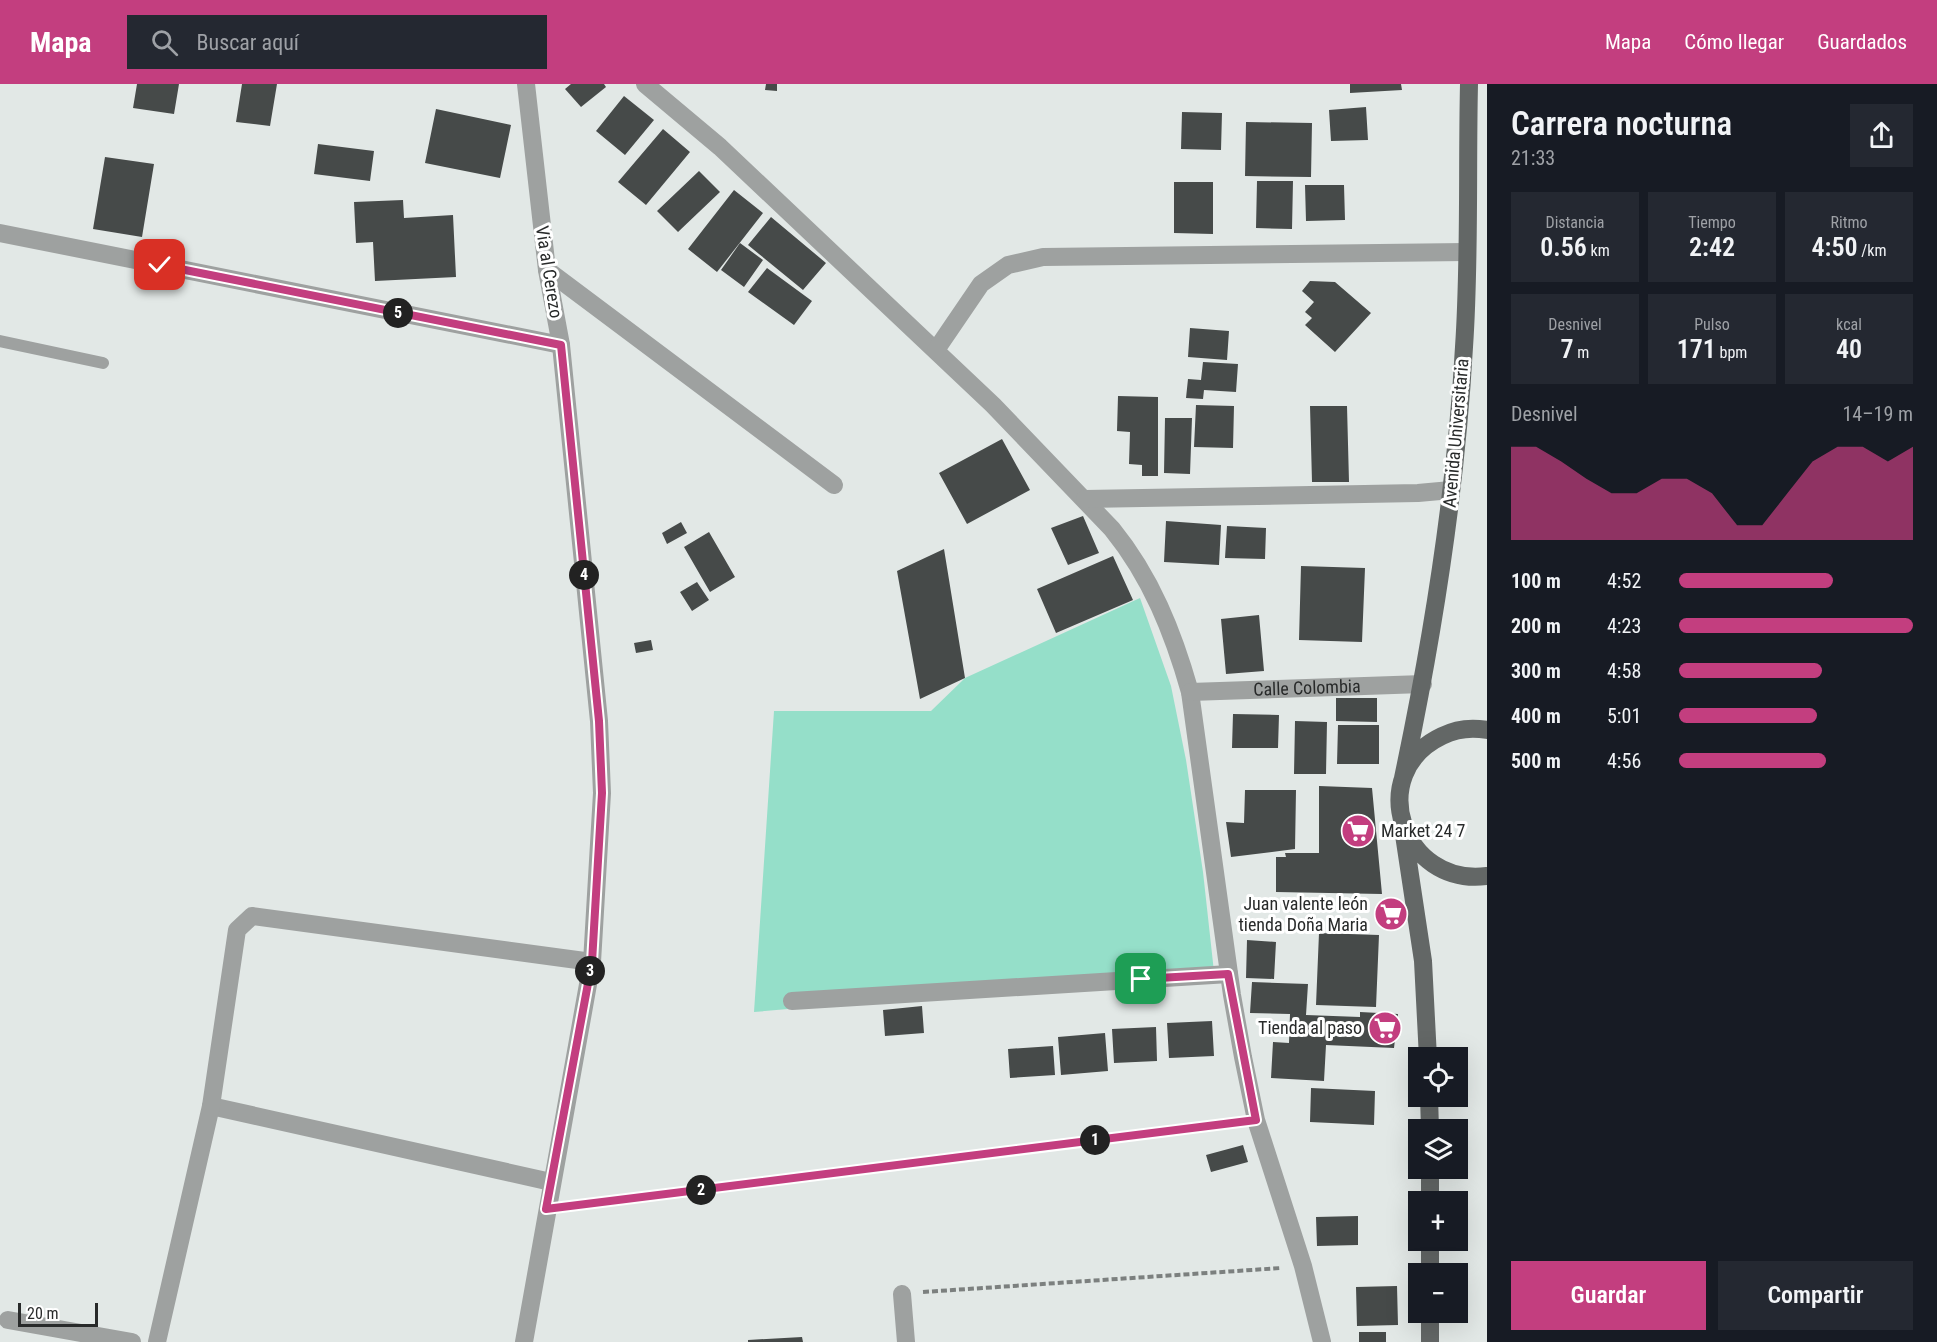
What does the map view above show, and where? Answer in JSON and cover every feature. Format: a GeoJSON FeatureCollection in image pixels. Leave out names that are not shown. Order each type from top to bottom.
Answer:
{"type":"FeatureCollection","features":[{"type":"Feature","properties":{"kind":"main road","name":"Avenida Universitaria"},"geometry":{"type":"LineString","coordinates":[[1427,1047],[1423,961],[1401,819],[1400,798],[1439,590],[1451,490],[1464,346],[1468,84]]}},
{"type":"Feature","properties":{"kind":"main road"},"geometry":{"type":"LineString","coordinates":[[1403,778],[1415,757],[1427,746],[1455,730],[1487,728]]}},
{"type":"Feature","properties":{"kind":"main road"},"geometry":{"type":"LineString","coordinates":[[1401,819],[1408,838],[1420,854],[1436,867],[1454,875],[1487,876]]}},
{"type":"Feature","properties":{"kind":"main road"},"geometry":{"type":"LineString","coordinates":[[1430,1323],[1430,1342]]}},
{"type":"Feature","properties":{"kind":"street","name":"Via al Cerezo"},"geometry":{"type":"LineString","coordinates":[[524,1342],[592,962],[602,804],[599,721],[561,345],[547,270],[526,84]]}},
{"type":"Feature","properties":{"kind":"street"},"geometry":{"type":"LineString","coordinates":[[645,84],[720,147],[936,350],[1085,499],[1128,549],[1151,586],[1180,654],[1190,692],[1228,974],[1256,1120],[1303,1266],[1322,1342]]}},
{"type":"Feature","properties":{"kind":"street"},"geometry":{"type":"LineString","coordinates":[[0,233],[561,345]]}},
{"type":"Feature","properties":{"kind":"street"},"geometry":{"type":"LineString","coordinates":[[936,350],[981,284],[1008,265],[1043,257],[1466,252]]}},
{"type":"Feature","properties":{"kind":"street"},"geometry":{"type":"LineString","coordinates":[[547,270],[834,485]]}},
{"type":"Feature","properties":{"kind":"street"},"geometry":{"type":"LineString","coordinates":[[1085,499],[1418,493],[1451,490]]}},
{"type":"Feature","properties":{"kind":"street","name":"Calle Colombia"},"geometry":{"type":"LineString","coordinates":[[1190,692],[1423,684]]}},
{"type":"Feature","properties":{"kind":"street"},"geometry":{"type":"LineString","coordinates":[[157,1342],[211,1106],[237,930],[252,916],[592,962]]}},
{"type":"Feature","properties":{"kind":"street"},"geometry":{"type":"LineString","coordinates":[[792,1001],[1228,974]]}},
{"type":"Feature","properties":{"kind":"street"},"geometry":{"type":"LineString","coordinates":[[211,1106],[551,1182]]}},
{"type":"Feature","properties":{"kind":"street"},"geometry":{"type":"LineString","coordinates":[[902,1294],[906,1342]]}},
{"type":"Feature","properties":{"kind":"street"},"geometry":{"type":"LineString","coordinates":[[8,1320],[132,1342]]}},
{"type":"Feature","properties":{"kind":"lane"},"geometry":{"type":"LineString","coordinates":[[0,341],[103,363]]}},
{"type":"Feature","properties":{"kind":"path"},"geometry":{"type":"LineString","coordinates":[[546,1209],[1256,1120]]}},
{"type":"Feature","properties":{"kind":"path"},"geometry":{"type":"LineString","coordinates":[[902,1294],[1303,1266]]}},
{"type":"Feature","properties":{"kind":"green space"},"geometry":{"type":"Polygon","coordinates":[[[1140,598],[1171,686],[1186,760],[1203,872],[1214,972],[754,1012],[774,711],[931,711],[965,678],[1140,598]]]}},
{"type":"Feature","properties":{"kind":"building"},"geometry":{"type":"Polygon","coordinates":[[[137,84],[179,84],[174,114],[133,108],[137,84]]]}},
{"type":"Feature","properties":{"kind":"building"},"geometry":{"type":"Polygon","coordinates":[[[242,84],[277,84],[270,126],[236,122],[242,84]]]}},
{"type":"Feature","properties":{"kind":"building"},"geometry":{"type":"Polygon","coordinates":[[[571,84],[604,84],[606,87],[581,107],[565,89],[571,84]]]}},
{"type":"Feature","properties":{"kind":"building"},"geometry":{"type":"Polygon","coordinates":[[[766,84],[777,84],[777,91],[765,90],[766,84]]]}},
{"type":"Feature","properties":{"kind":"building"},"geometry":{"type":"Polygon","coordinates":[[[1350,84],[1401,84],[1402,90],[1350,93],[1350,84]]]}},
{"type":"Feature","properties":{"kind":"building"},"geometry":{"type":"Polygon","coordinates":[[[624,96],[654,120],[625,155],[596,131],[624,96]]]}},
{"type":"Feature","properties":{"kind":"building"},"geometry":{"type":"Polygon","coordinates":[[[1366,107],[1368,140],[1331,141],[1329,110],[1366,107]]]}},
{"type":"Feature","properties":{"kind":"building"},"geometry":{"type":"Polygon","coordinates":[[[436,109],[511,125],[500,178],[425,163],[436,109]]]}},
{"type":"Feature","properties":{"kind":"building"},"geometry":{"type":"Polygon","coordinates":[[[1182,112],[1222,113],[1221,150],[1181,149],[1182,112]]]}},
{"type":"Feature","properties":{"kind":"building"},"geometry":{"type":"Polygon","coordinates":[[[1246,122],[1312,123],[1311,177],[1245,176],[1246,122]]]}},
{"type":"Feature","properties":{"kind":"building"},"geometry":{"type":"Polygon","coordinates":[[[663,129],[690,152],[646,205],[618,182],[663,129]]]}},
{"type":"Feature","properties":{"kind":"building"},"geometry":{"type":"Polygon","coordinates":[[[318,144],[374,151],[370,181],[314,174],[318,144]]]}},
{"type":"Feature","properties":{"kind":"building"},"geometry":{"type":"Polygon","coordinates":[[[105,157],[154,164],[142,237],[93,229],[105,157]]]}},
{"type":"Feature","properties":{"kind":"building"},"geometry":{"type":"Polygon","coordinates":[[[699,171],[720,192],[678,232],[657,211],[699,171]]]}},
{"type":"Feature","properties":{"kind":"building"},"geometry":{"type":"Polygon","coordinates":[[[1257,181],[1293,181],[1292,229],[1256,228],[1257,181]]]}},
{"type":"Feature","properties":{"kind":"building"},"geometry":{"type":"Polygon","coordinates":[[[1174,182],[1213,182],[1213,234],[1174,233],[1174,182]]]}},
{"type":"Feature","properties":{"kind":"building"},"geometry":{"type":"Polygon","coordinates":[[[1305,185],[1344,185],[1345,220],[1306,221],[1305,185]]]}},
{"type":"Feature","properties":{"kind":"building"},"geometry":{"type":"Polygon","coordinates":[[[734,190],[763,213],[717,272],[688,249],[734,190]]]}},
{"type":"Feature","properties":{"kind":"building"},"geometry":{"type":"Polygon","coordinates":[[[403,200],[404,218],[453,215],[456,277],[375,281],[373,242],[356,243],[354,202],[403,200]]]}},
{"type":"Feature","properties":{"kind":"building"},"geometry":{"type":"Polygon","coordinates":[[[771,217],[826,263],[803,290],[748,245],[771,217]]]}},
{"type":"Feature","properties":{"kind":"building"},"geometry":{"type":"Polygon","coordinates":[[[740,243],[763,260],[744,287],[721,270],[740,243]]]}},
{"type":"Feature","properties":{"kind":"building"},"geometry":{"type":"Polygon","coordinates":[[[767,268],[812,301],[794,325],[748,292],[767,268]]]}},
{"type":"Feature","properties":{"kind":"building"},"geometry":{"type":"Polygon","coordinates":[[[1310,281],[1335,282],[1371,313],[1335,352],[1305,325],[1312,318],[1305,312],[1314,302],[1302,291],[1310,281]]]}},
{"type":"Feature","properties":{"kind":"building"},"geometry":{"type":"Polygon","coordinates":[[[1190,328],[1229,331],[1227,360],[1188,357],[1190,328]]]}},
{"type":"Feature","properties":{"kind":"building"},"geometry":{"type":"Polygon","coordinates":[[[1203,362],[1238,364],[1236,392],[1204,390],[1203,399],[1186,398],[1188,379],[1201,380],[1203,362]]]}},
{"type":"Feature","properties":{"kind":"building"},"geometry":{"type":"Polygon","coordinates":[[[1118,396],[1158,397],[1158,476],[1142,476],[1142,465],[1129,464],[1130,432],[1117,431],[1118,396]]]}},
{"type":"Feature","properties":{"kind":"building"},"geometry":{"type":"Polygon","coordinates":[[[1196,405],[1234,406],[1233,448],[1194,447],[1196,405]]]}},
{"type":"Feature","properties":{"kind":"building"},"geometry":{"type":"Polygon","coordinates":[[[1310,406],[1347,406],[1349,482],[1312,482],[1310,406]]]}},
{"type":"Feature","properties":{"kind":"building"},"geometry":{"type":"Polygon","coordinates":[[[1165,418],[1192,418],[1190,474],[1164,473],[1165,418]]]}},
{"type":"Feature","properties":{"kind":"building"},"geometry":{"type":"Polygon","coordinates":[[[1002,439],[1030,490],[967,524],[939,473],[1002,439]]]}},
{"type":"Feature","properties":{"kind":"building"},"geometry":{"type":"Polygon","coordinates":[[[1083,516],[1099,553],[1068,565],[1051,528],[1083,516]]]}},
{"type":"Feature","properties":{"kind":"building"},"geometry":{"type":"Polygon","coordinates":[[[1166,521],[1221,525],[1219,565],[1164,562],[1166,521]]]}},
{"type":"Feature","properties":{"kind":"building"},"geometry":{"type":"Polygon","coordinates":[[[681,522],[687,533],[667,544],[662,533],[681,522]]]}},
{"type":"Feature","properties":{"kind":"building"},"geometry":{"type":"Polygon","coordinates":[[[1227,526],[1266,528],[1265,559],[1225,558],[1227,526]]]}},
{"type":"Feature","properties":{"kind":"building"},"geometry":{"type":"Polygon","coordinates":[[[709,532],[735,577],[710,592],[684,547],[709,532]]]}},
{"type":"Feature","properties":{"kind":"building"},"geometry":{"type":"Polygon","coordinates":[[[944,549],[965,678],[920,699],[897,571],[944,549]]]}},
{"type":"Feature","properties":{"kind":"building"},"geometry":{"type":"Polygon","coordinates":[[[1113,556],[1133,600],[1056,633],[1037,589],[1113,556]]]}},
{"type":"Feature","properties":{"kind":"building"},"geometry":{"type":"Polygon","coordinates":[[[1301,566],[1365,568],[1362,642],[1299,640],[1301,566]]]}},
{"type":"Feature","properties":{"kind":"building"},"geometry":{"type":"Polygon","coordinates":[[[697,582],[709,600],[692,611],[680,592],[697,582]]]}},
{"type":"Feature","properties":{"kind":"building"},"geometry":{"type":"Polygon","coordinates":[[[1259,615],[1264,671],[1226,674],[1221,619],[1259,615]]]}},
{"type":"Feature","properties":{"kind":"building"},"geometry":{"type":"Polygon","coordinates":[[[651,640],[653,650],[636,653],[634,643],[651,640]]]}},
{"type":"Feature","properties":{"kind":"building"},"geometry":{"type":"Polygon","coordinates":[[[1336,698],[1377,698],[1377,722],[1336,721],[1336,698]]]}},
{"type":"Feature","properties":{"kind":"building"},"geometry":{"type":"Polygon","coordinates":[[[1233,714],[1279,715],[1278,748],[1232,748],[1233,714]]]}},
{"type":"Feature","properties":{"kind":"building"},"geometry":{"type":"Polygon","coordinates":[[[1295,721],[1327,722],[1326,774],[1294,774],[1295,721]]]}},
{"type":"Feature","properties":{"kind":"building"},"geometry":{"type":"Polygon","coordinates":[[[1338,725],[1379,725],[1379,764],[1337,764],[1338,725]]]}},
{"type":"Feature","properties":{"kind":"building"},"geometry":{"type":"Polygon","coordinates":[[[1319,786],[1372,788],[1382,894],[1276,892],[1276,857],[1286,857],[1285,853],[1319,853],[1319,786]]]}},
{"type":"Feature","properties":{"kind":"building"},"geometry":{"type":"Polygon","coordinates":[[[1245,790],[1296,790],[1295,849],[1231,857],[1226,822],[1244,823],[1245,790]]]}},
{"type":"Feature","properties":{"kind":"building"},"geometry":{"type":"Polygon","coordinates":[[[1319,933],[1379,935],[1376,1007],[1316,1005],[1319,933]]]}},
{"type":"Feature","properties":{"kind":"building"},"geometry":{"type":"Polygon","coordinates":[[[1247,940],[1276,942],[1274,979],[1246,978],[1247,940]]]}},
{"type":"Feature","properties":{"kind":"building"},"geometry":{"type":"Polygon","coordinates":[[[1252,982],[1308,984],[1306,1015],[1360,1017],[1360,1012],[1398,1014],[1394,1048],[1326,1045],[1324,1081],[1271,1078],[1273,1042],[1289,1043],[1290,1014],[1250,1013],[1252,982]]]}},
{"type":"Feature","properties":{"kind":"building"},"geometry":{"type":"Polygon","coordinates":[[[922,1006],[924,1033],[885,1036],[883,1010],[922,1006]]]}},
{"type":"Feature","properties":{"kind":"building"},"geometry":{"type":"Polygon","coordinates":[[[1212,1021],[1214,1056],[1169,1058],[1167,1023],[1212,1021]]]}},
{"type":"Feature","properties":{"kind":"building"},"geometry":{"type":"Polygon","coordinates":[[[1156,1027],[1157,1061],[1114,1063],[1112,1029],[1156,1027]]]}},
{"type":"Feature","properties":{"kind":"building"},"geometry":{"type":"Polygon","coordinates":[[[1105,1033],[1108,1071],[1061,1075],[1058,1037],[1105,1033]]]}},
{"type":"Feature","properties":{"kind":"building"},"geometry":{"type":"Polygon","coordinates":[[[1053,1046],[1055,1075],[1010,1078],[1008,1049],[1053,1046]]]}},
{"type":"Feature","properties":{"kind":"building"},"geometry":{"type":"Polygon","coordinates":[[[1311,1088],[1375,1091],[1374,1125],[1310,1122],[1311,1088]]]}},
{"type":"Feature","properties":{"kind":"building"},"geometry":{"type":"Polygon","coordinates":[[[1243,1145],[1248,1162],[1211,1172],[1206,1155],[1243,1145]]]}},
{"type":"Feature","properties":{"kind":"building"},"geometry":{"type":"Polygon","coordinates":[[[1358,1216],[1358,1245],[1317,1246],[1316,1217],[1358,1216]]]}},
{"type":"Feature","properties":{"kind":"building"},"geometry":{"type":"Polygon","coordinates":[[[1397,1286],[1398,1325],[1357,1326],[1356,1287],[1397,1286]]]}},
{"type":"Feature","properties":{"kind":"building"},"geometry":{"type":"Polygon","coordinates":[[[1359,1332],[1386,1332],[1386,1342],[1359,1342],[1359,1332]]]}},
{"type":"Feature","properties":{"kind":"building"},"geometry":{"type":"Polygon","coordinates":[[[802,1337],[803,1342],[748,1342],[748,1340],[802,1337]]]}},
{"type":"Feature","properties":{"kind":"place","name":"Market 24 7"},"geometry":{"type":"Point","coordinates":[1358,831]}},
{"type":"Feature","properties":{"kind":"place","name":"Juan valente león tienda Doña Maria"},"geometry":{"type":"Point","coordinates":[1391,914]}},
{"type":"Feature","properties":{"kind":"place","name":"Tienda al paso"},"geometry":{"type":"Point","coordinates":[1385,1028]}},
{"type":"Feature","properties":{"kind":"route"},"geometry":{"type":"LineString","coordinates":[[160,265],[561,345],[599,721],[602,793],[600,860],[592,962],[546,1209],[1256,1120],[1228,974],[1141,979]]}}]}
